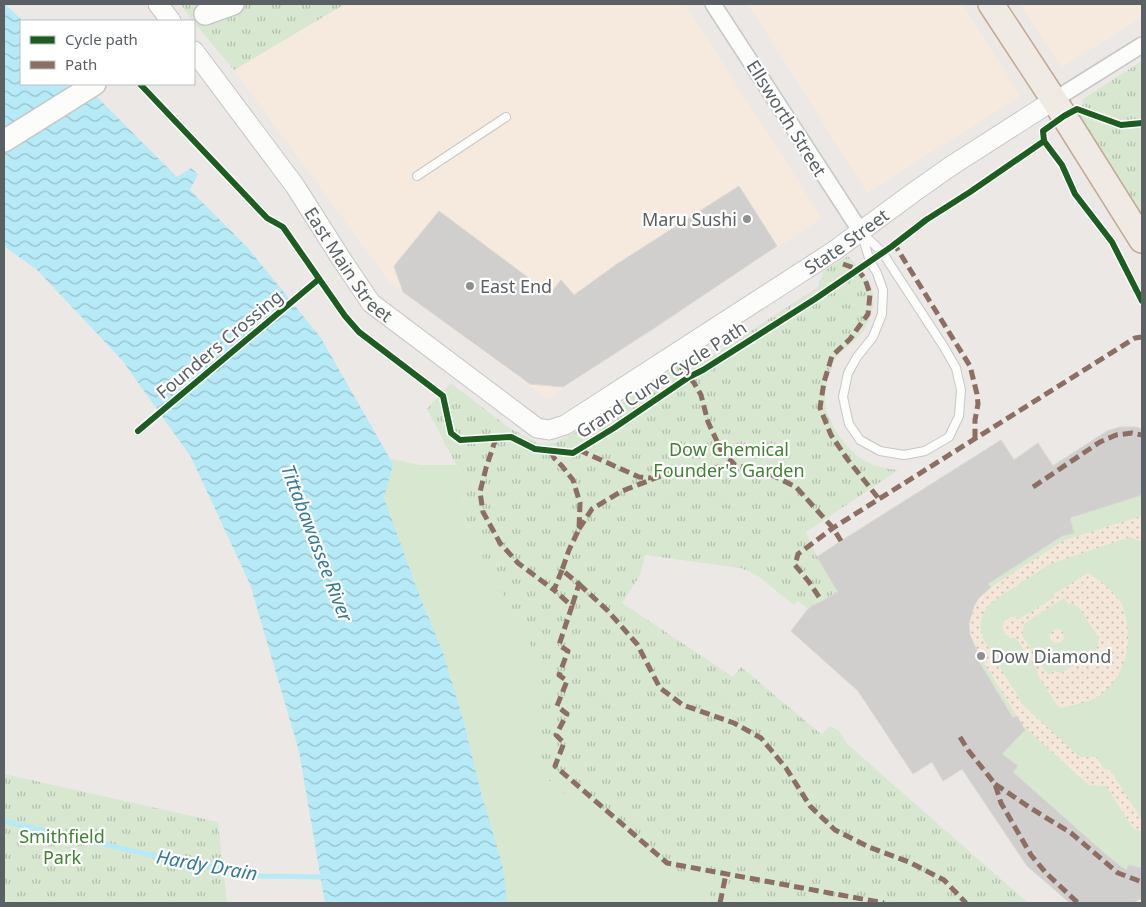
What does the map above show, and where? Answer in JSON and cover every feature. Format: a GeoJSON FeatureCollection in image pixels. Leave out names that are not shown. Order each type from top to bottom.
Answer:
{"type":"FeatureCollection","features":[{"type":"Feature","properties":{"kind":"highway"},"geometry":{"type":"LineString","coordinates":[[992,4],[1142,240]]}},
{"type":"Feature","properties":{"kind":"main road"},"geometry":{"type":"LineString","coordinates":[[205,13],[233,4]]}},
{"type":"Feature","properties":{"kind":"main road"},"geometry":{"type":"LineString","coordinates":[[4,141],[93,85]]}},
{"type":"Feature","properties":{"kind":"street"},"geometry":{"type":"LineString","coordinates":[[158,4],[170,20]]}},
{"type":"Feature","properties":{"kind":"street","name":"Ellsworth Street"},"geometry":{"type":"LineString","coordinates":[[713,4],[861,232]]}},
{"type":"Feature","properties":{"kind":"street","name":"State Street"},"geometry":{"type":"LineString","coordinates":[[548,430],[565,425],[834,251],[952,166],[1142,45]]}},
{"type":"Feature","properties":{"kind":"street","name":"East Main Street"},"geometry":{"type":"LineString","coordinates":[[195,52],[295,186],[371,303],[537,428],[548,430]]}},
{"type":"Feature","properties":{"kind":"lane"},"geometry":{"type":"LineString","coordinates":[[417,176],[506,117]]}},
{"type":"Feature","properties":{"kind":"lane"},"geometry":{"type":"LineString","coordinates":[[861,232],[882,252],[956,368],[961,390],[959,416],[949,437],[925,451],[904,455],[880,451],[860,440],[849,424],[842,397],[848,373],[872,337],[882,314],[883,290],[870,261],[861,232]]}},
{"type":"Feature","properties":{"kind":"shaded area"},"geometry":{"type":"Polygon","coordinates":[[[345,4],[685,4],[822,218],[547,399],[391,284],[234,70],[345,4]]]}},
{"type":"Feature","properties":{"kind":"shaded area"},"geometry":{"type":"Polygon","coordinates":[[[748,4],[962,4],[1020,95],[867,193],[748,4]]]}},
{"type":"Feature","properties":{"kind":"shaded area"},"geometry":{"type":"Polygon","coordinates":[[[1020,4],[1142,4],[1142,17],[1061,68],[1020,4]]]}},
{"type":"Feature","properties":{"kind":"green space"},"geometry":{"type":"Polygon","coordinates":[[[181,4],[345,4],[234,70],[195,24],[195,20],[192,20],[181,4]]]}},
{"type":"Feature","properties":{"kind":"green space"},"geometry":{"type":"Polygon","coordinates":[[[1142,61],[1142,213],[1080,116],[1083,99],[1142,61]]]}},
{"type":"Feature","properties":{"kind":"green space","name":"Dow Chemical Founder's Garden"},"geometry":{"type":"Polygon","coordinates":[[[848,256],[865,275],[871,286],[873,292],[872,307],[864,330],[834,362],[826,386],[826,406],[835,430],[852,451],[872,464],[898,470],[806,532],[817,557],[838,592],[808,609],[798,601],[794,605],[758,576],[741,568],[645,555],[640,575],[622,603],[733,677],[741,667],[822,735],[830,726],[839,731],[847,744],[1028,903],[708,903],[713,880],[664,870],[538,772],[541,694],[529,639],[491,574],[463,516],[464,479],[427,409],[451,383],[509,428],[541,444],[554,443],[582,429],[696,353],[712,356],[818,287],[824,271],[848,256]]]}},
{"type":"Feature","properties":{"kind":"green space","name":"Dow Diamond"},"geometry":{"type":"Polygon","coordinates":[[[1120,427],[1142,429],[1142,898],[1133,903],[1070,903],[1027,866],[962,769],[943,781],[932,762],[852,681],[849,683],[791,631],[808,609],[837,592],[817,557],[1001,440],[1014,459],[1038,443],[1053,465],[1107,431],[1120,427]]]}},
{"type":"Feature","properties":{"kind":"green space"},"geometry":{"type":"Polygon","coordinates":[[[391,459],[420,465],[456,465],[464,479],[463,516],[491,574],[529,639],[541,694],[538,772],[664,870],[713,880],[708,903],[507,903],[503,867],[444,655],[419,594],[384,498],[393,464],[391,459]]]}},
{"type":"Feature","properties":{"kind":"green space","name":"Smithfield Park"},"geometry":{"type":"Polygon","coordinates":[[[4,774],[218,822],[227,903],[4,903],[4,774]]]}},
{"type":"Feature","properties":{"kind":"sand"},"geometry":{"type":"Polygon","coordinates":[[[1142,516],[1142,542],[1130,537],[1050,564],[989,605],[983,614],[980,625],[983,639],[1023,705],[1080,757],[1097,757],[1104,769],[1110,770],[1142,818],[1142,832],[1133,828],[1106,786],[1089,785],[1023,726],[978,653],[970,635],[969,624],[974,606],[979,598],[997,583],[1065,540],[1142,516]]]}},
{"type":"Feature","properties":{"kind":"sand"},"geometry":{"type":"Polygon","coordinates":[[[1088,573],[1107,587],[1122,604],[1128,636],[1122,667],[1111,685],[1093,699],[1059,708],[1016,638],[1009,637],[1003,630],[1003,625],[1008,618],[1019,619],[1055,597],[1054,594],[1088,573]],[[1064,598],[1025,623],[1022,635],[1048,675],[1054,671],[1062,673],[1096,651],[1099,638],[1078,606],[1068,603],[1064,598]]]}},
{"type":"Feature","properties":{"kind":"sand"},"geometry":{"type":"Polygon","coordinates":[[[1057,629],[1062,631],[1064,636],[1062,641],[1057,643],[1052,641],[1050,636],[1052,631],[1057,629]]]}},
{"type":"Feature","properties":{"kind":"water","name":"Tittabawassee River"},"geometry":{"type":"Polygon","coordinates":[[[5,4],[22,20],[20,20],[20,85],[85,85],[177,177],[191,168],[198,174],[190,190],[248,248],[321,338],[393,464],[384,498],[419,594],[444,655],[503,867],[507,903],[325,903],[299,751],[250,584],[191,457],[122,360],[37,270],[4,246],[5,4]]]}},
{"type":"Feature","properties":{"kind":"building","name":"East End"},"geometry":{"type":"Polygon","coordinates":[[[739,186],[777,246],[563,387],[530,384],[403,292],[394,266],[439,211],[550,294],[561,280],[574,295],[617,264],[739,186]]]}},
{"type":"Feature","properties":{"kind":"building","name":"Dow Diamond"},"geometry":{"type":"Polygon","coordinates":[[[1120,427],[1142,429],[1142,495],[1070,518],[1074,533],[1062,536],[988,584],[991,587],[979,598],[974,606],[969,624],[970,635],[978,653],[975,655],[1013,718],[1017,716],[1025,730],[1002,754],[1018,766],[1013,772],[1126,870],[1129,865],[1141,868],[1142,898],[1133,903],[1070,903],[1027,866],[962,769],[943,781],[932,762],[913,774],[858,691],[791,631],[808,609],[838,592],[817,557],[1001,440],[1014,460],[1038,443],[1053,466],[1107,431],[1120,427]]]}},
{"type":"Feature","properties":{"kind":"waterway","name":"Hardy Drain"},"geometry":{"type":"LineString","coordinates":[[4,821],[176,861],[262,876],[327,877]]}},
{"type":"Feature","properties":{"kind":"marked path"},"geometry":{"type":"LineString","coordinates":[[893,242],[970,366],[978,404],[975,420],[975,439]]}},
{"type":"Feature","properties":{"kind":"marked path"},"geometry":{"type":"LineString","coordinates":[[843,264],[857,269],[865,279],[870,294],[868,314],[850,339],[832,356],[824,382],[820,408],[831,435],[879,499]]}},
{"type":"Feature","properties":{"kind":"marked path"},"geometry":{"type":"LineString","coordinates":[[819,597],[795,565],[798,554],[833,528],[1135,338],[1142,337]]}},
{"type":"Feature","properties":{"kind":"marked path"},"geometry":{"type":"LineString","coordinates":[[681,367],[701,395],[708,422],[721,450],[735,465],[768,473],[796,487],[833,528],[841,541]]}},
{"type":"Feature","properties":{"kind":"marked path"},"geometry":{"type":"LineString","coordinates":[[1033,487],[1100,442],[1116,435],[1132,433],[1142,435]]}},
{"type":"Feature","properties":{"kind":"marked path"},"geometry":{"type":"LineString","coordinates":[[496,438],[480,492],[483,512],[500,543],[518,563],[554,590]]}},
{"type":"Feature","properties":{"kind":"marked path"},"geometry":{"type":"LineString","coordinates":[[579,450],[639,477],[651,478]]}},
{"type":"Feature","properties":{"kind":"marked path"},"geometry":{"type":"LineString","coordinates":[[551,451],[554,458],[573,480],[580,503],[579,529],[562,570],[579,584],[572,606]]}},
{"type":"Feature","properties":{"kind":"marked path"},"geometry":{"type":"LineString","coordinates":[[579,529],[592,509],[622,491],[666,474],[735,465]]}},
{"type":"Feature","properties":{"kind":"marked path"},"geometry":{"type":"LineString","coordinates":[[562,570],[554,590],[572,606],[559,645],[568,651],[559,675],[567,681],[557,706],[567,714],[556,735],[564,743],[555,766],[667,863],[884,903]]}},
{"type":"Feature","properties":{"kind":"marked path"},"geometry":{"type":"LineString","coordinates":[[579,584],[608,611],[637,644],[660,688],[683,705],[734,723],[761,738],[786,768],[810,806],[835,830],[869,847],[909,862],[944,880],[966,903]]}},
{"type":"Feature","properties":{"kind":"marked path"},"geometry":{"type":"LineString","coordinates":[[960,737],[995,784],[1001,803],[1031,855],[1046,873],[1078,903]]}},
{"type":"Feature","properties":{"kind":"marked path"},"geometry":{"type":"LineString","coordinates":[[995,784],[1071,833],[1118,873],[1142,882]]}},
{"type":"Feature","properties":{"kind":"marked path"},"geometry":{"type":"LineString","coordinates":[[720,903],[726,874]]}},
{"type":"Feature","properties":{"kind":"cycle path","name":"Grand Curve Cycle Path"},"geometry":{"type":"LineString","coordinates":[[141,85],[267,218],[283,227],[345,316],[359,332],[443,396],[451,433],[460,440],[511,437],[535,449],[573,453],[614,428],[689,377],[815,299],[891,247],[926,220],[1044,141],[1043,131],[1064,116],[1077,109],[1121,125],[1142,123]]}},
{"type":"Feature","properties":{"kind":"cycle path"},"geometry":{"type":"LineString","coordinates":[[1044,141],[1062,165],[1075,194],[1112,242],[1142,301]]}},
{"type":"Feature","properties":{"kind":"cycle path","name":"Founders Crossing"},"geometry":{"type":"LineString","coordinates":[[138,431],[319,279]]}},
{"type":"Feature","properties":{"kind":"place","name":"Maru Sushi"},"geometry":{"type":"Point","coordinates":[747,219]}},
{"type":"Feature","properties":{"kind":"place","name":"East End"},"geometry":{"type":"Point","coordinates":[470,286]}},
{"type":"Feature","properties":{"kind":"place","name":"Dow Diamond"},"geometry":{"type":"Point","coordinates":[981,656]}}]}
